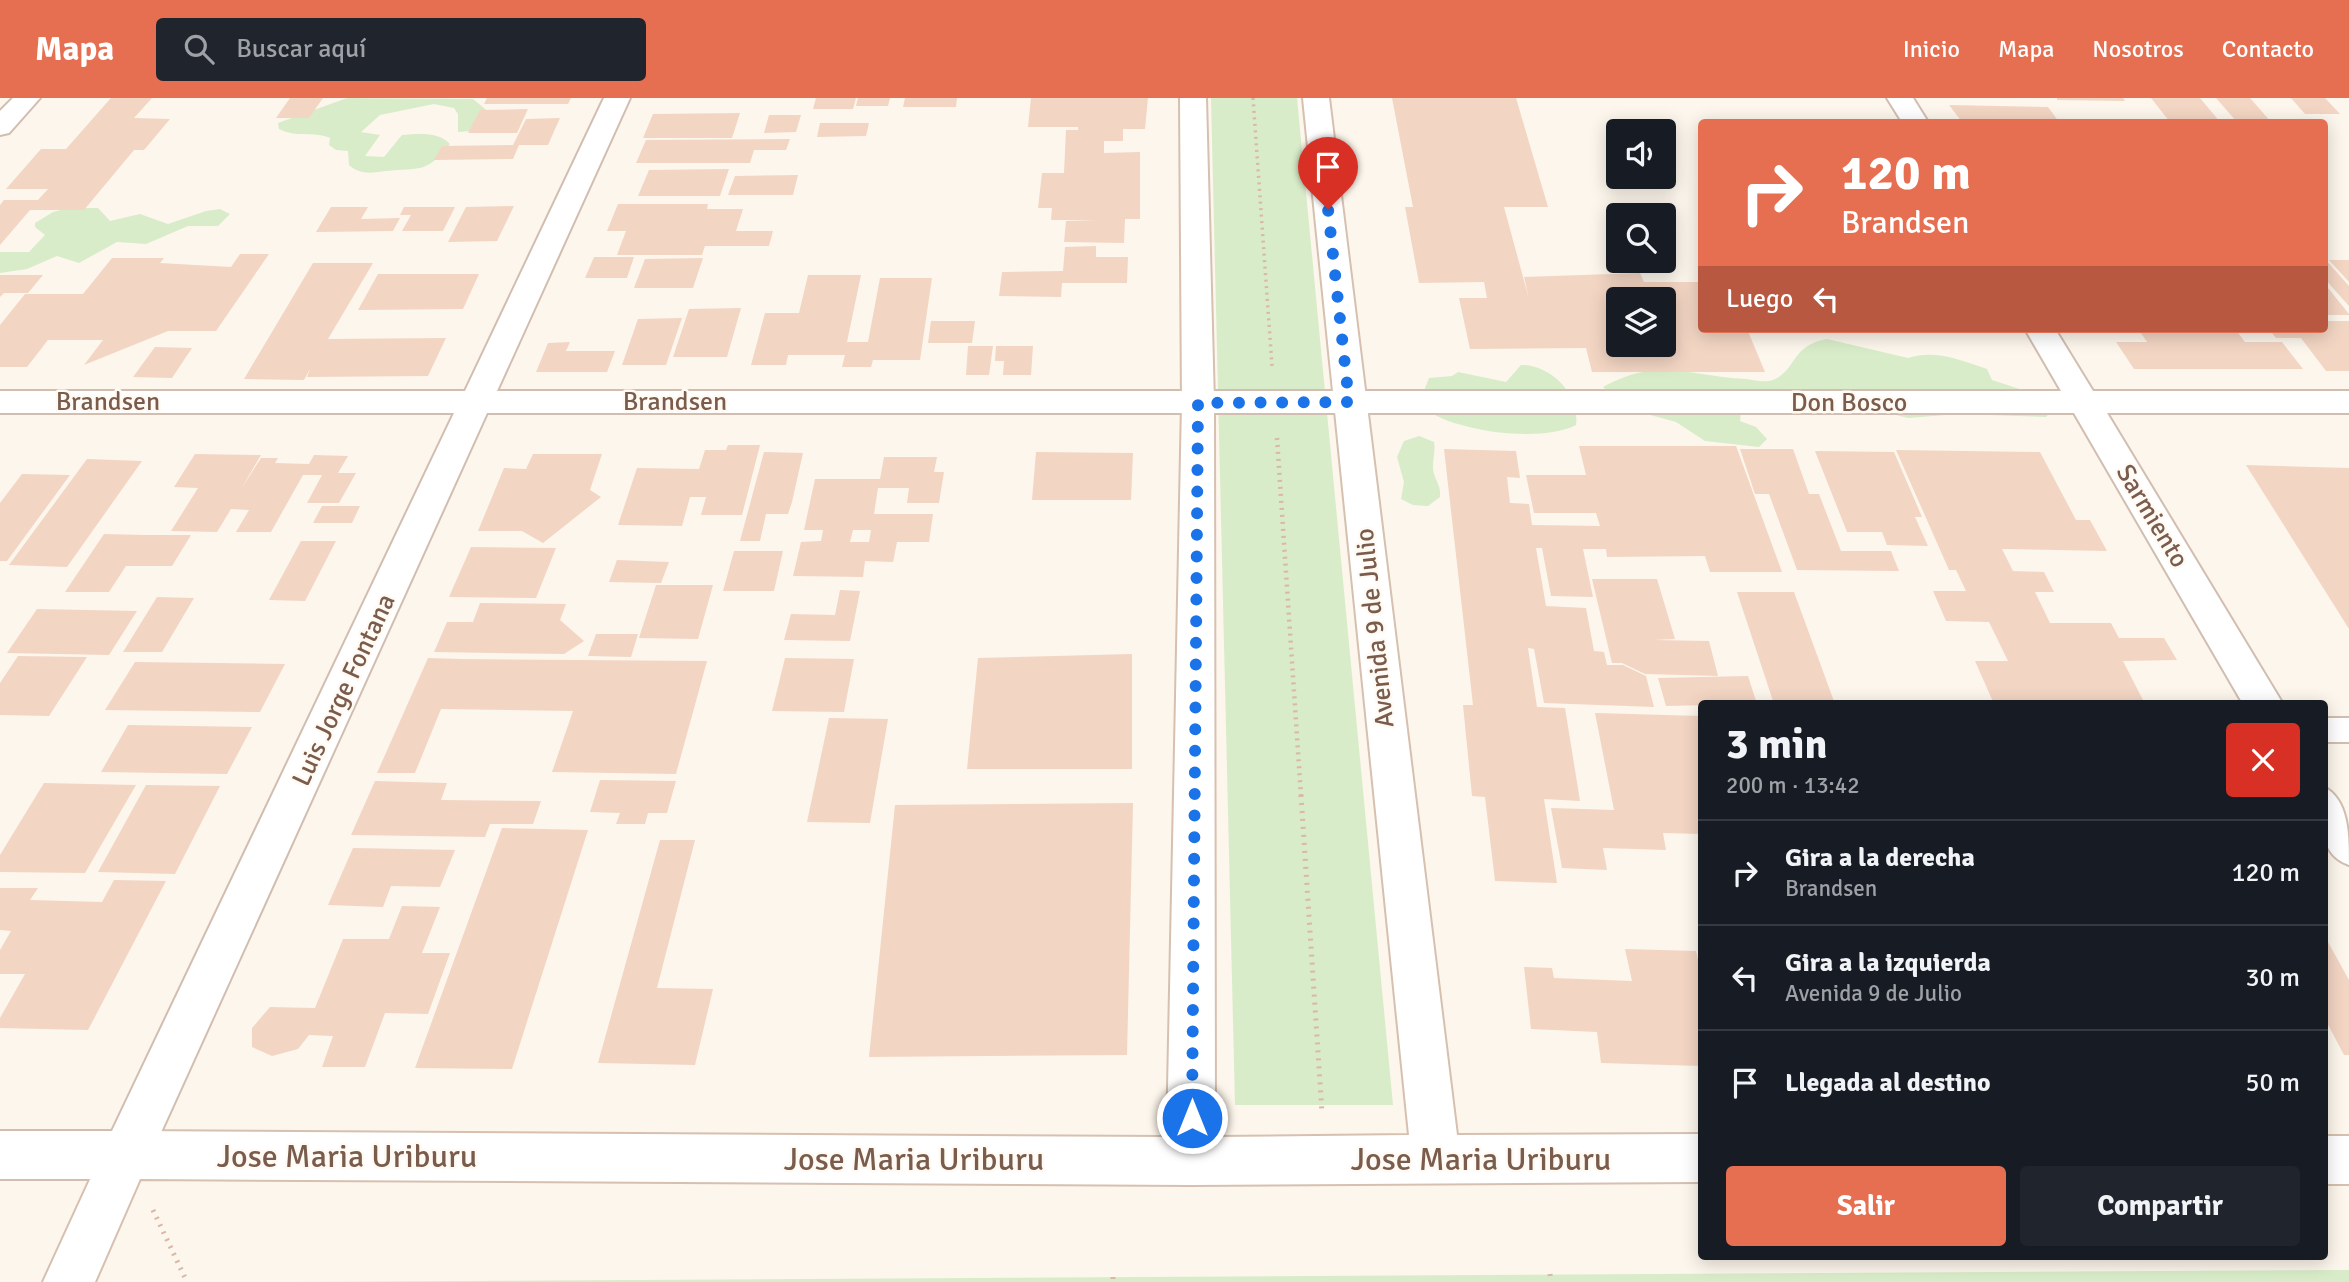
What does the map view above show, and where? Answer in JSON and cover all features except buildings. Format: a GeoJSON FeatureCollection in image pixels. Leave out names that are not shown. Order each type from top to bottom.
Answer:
{"type":"FeatureCollection","features":[{"type":"Feature","properties":{"kind":"street"},"geometry":{"type":"LineString","coordinates":[[0,127],[27,98]]}},
{"type":"Feature","properties":{"kind":"street","name":"Luis Jorge Fontana"},"geometry":{"type":"LineString","coordinates":[[69,1282],[617,98]]}},
{"type":"Feature","properties":{"kind":"street"},"geometry":{"type":"LineString","coordinates":[[1191,1161],[1198,403],[1193,98]]}},
{"type":"Feature","properties":{"kind":"street","name":"Avenida 9 de Julio"},"geometry":{"type":"LineString","coordinates":[[1317,98],[1435,1157]]}},
{"type":"Feature","properties":{"kind":"street"},"geometry":{"type":"LineString","coordinates":[[1900,98],[1913,119]]}},
{"type":"Feature","properties":{"kind":"street","name":"Sarmiento"},"geometry":{"type":"LineString","coordinates":[[2042,333],[2262,700]]}},
{"type":"Feature","properties":{"kind":"street","name":"Brandsen"},"geometry":{"type":"LineString","coordinates":[[0,402],[1349,402]]}},
{"type":"Feature","properties":{"kind":"street","name":"Don Bosco"},"geometry":{"type":"LineString","coordinates":[[1349,402],[2349,402]]}},
{"type":"Feature","properties":{"kind":"street"},"geometry":{"type":"LineString","coordinates":[[2328,812],[2349,847]]}},
{"type":"Feature","properties":{"kind":"street","name":"Jose Maria Uriburu"},"geometry":{"type":"LineString","coordinates":[[0,1155],[1191,1161],[1435,1157],[1698,1158]]}},
{"type":"Feature","properties":{"kind":"street"},"geometry":{"type":"LineString","coordinates":[[2328,1160],[2349,1160]]}},
{"type":"Feature","properties":{"kind":"lane"},"geometry":{"type":"LineString","coordinates":[[2328,730],[2349,730]]}},
{"type":"Feature","properties":{"kind":"path"},"geometry":{"type":"LineString","coordinates":[[1253,98],[1325,1160]]}},
{"type":"Feature","properties":{"kind":"path"},"geometry":{"type":"LineString","coordinates":[[126,1155],[187,1282]]}},
{"type":"Feature","properties":{"kind":"path"},"geometry":{"type":"LineString","coordinates":[[1550,1274],[1551,1282]]}},
{"type":"Feature","properties":{"kind":"green space"},"geometry":{"type":"Polygon","coordinates":[[[347,98],[473,99],[490,113],[471,131],[458,132],[458,114],[454,108],[434,104],[380,115],[361,132],[380,135],[365,156],[384,157],[402,135],[434,135],[450,144],[434,161],[421,168],[376,172],[362,172],[353,168],[349,165],[348,151],[336,150],[329,145],[330,138],[279,129],[278,123],[347,98]]]}},
{"type":"Feature","properties":{"kind":"green space"},"geometry":{"type":"Polygon","coordinates":[[[1211,98],[1297,98],[1393,1105],[1235,1105],[1211,98]]]}},
{"type":"Feature","properties":{"kind":"green space"},"geometry":{"type":"Polygon","coordinates":[[[68,208],[98,208],[110,221],[140,214],[168,224],[206,211],[220,209],[230,214],[218,226],[188,226],[146,244],[117,242],[79,263],[57,256],[27,269],[0,273],[0,252],[29,252],[45,235],[35,227],[35,223],[53,212],[68,208]]]}},
{"type":"Feature","properties":{"kind":"green space"},"geometry":{"type":"Polygon","coordinates":[[[1827,339],[1908,358],[1938,355],[1958,359],[1987,369],[1992,380],[2044,397],[2054,408],[2046,417],[1958,414],[1908,418],[1871,409],[1840,413],[1822,410],[1741,411],[1740,421],[1756,427],[1767,439],[1759,447],[1705,441],[1676,422],[1625,408],[1603,387],[1641,372],[1657,370],[1770,381],[1781,376],[1800,352],[1815,342],[1827,339]]]}},
{"type":"Feature","properties":{"kind":"green space"},"geometry":{"type":"Polygon","coordinates":[[[1521,365],[1543,370],[1562,384],[1573,403],[1576,425],[1542,433],[1499,432],[1457,424],[1425,409],[1422,396],[1429,378],[1452,376],[1458,372],[1506,382],[1521,365]]]}},
{"type":"Feature","properties":{"kind":"green space"},"geometry":{"type":"Polygon","coordinates":[[[1419,436],[1434,442],[1433,470],[1440,497],[1428,506],[1413,505],[1401,499],[1404,482],[1397,457],[1404,441],[1419,436]]]}},
{"type":"Feature","properties":{"kind":"green space"},"geometry":{"type":"Polygon","coordinates":[[[2349,1270],[2349,1282],[296,1282],[2349,1270]]]}},
{"type":"Feature","properties":{"kind":"route"},"geometry":{"type":"LineString","coordinates":[[1192,1118],[1198,403],[1349,402],[1328,209]]}}]}
